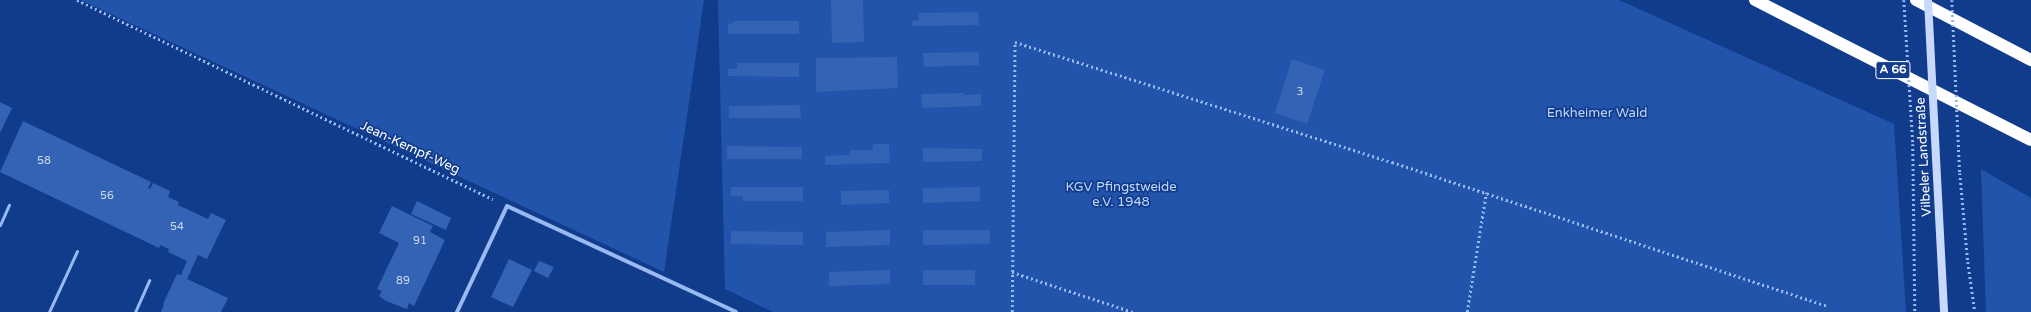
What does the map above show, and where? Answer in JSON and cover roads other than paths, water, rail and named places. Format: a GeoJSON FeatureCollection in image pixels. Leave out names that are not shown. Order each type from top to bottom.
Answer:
{"type":"FeatureCollection","features":[{"type":"Feature","properties":{"kind":"highway","name":"A 66"},"geometry":{"type":"LineString","coordinates":[[1755,0],[2031,140]]}},
{"type":"Feature","properties":{"kind":"highway"},"geometry":{"type":"LineString","coordinates":[[1916,0],[2031,60]]}},
{"type":"Feature","properties":{"kind":"main road","name":"Vilbeler Landstraße"},"geometry":{"type":"LineString","coordinates":[[1928,0],[1944,312]]}},
{"type":"Feature","properties":{"kind":"street"},"geometry":{"type":"LineString","coordinates":[[458,312],[507,206],[736,312]]}},
{"type":"Feature","properties":{"kind":"lane"},"geometry":{"type":"LineString","coordinates":[[0,225],[9,205]]}},
{"type":"Feature","properties":{"kind":"lane"},"geometry":{"type":"LineString","coordinates":[[49,312],[77,251]]}},
{"type":"Feature","properties":{"kind":"lane"},"geometry":{"type":"LineString","coordinates":[[135,312],[149,280]]}},
{"type":"Feature","properties":{"kind":"park label","name":"Enkheimer Wald"},"geometry":{"type":"Point","coordinates":[1597,113]}},
{"type":"Feature","properties":{"kind":"park label","name":"KGV Pfingstweide e.V. 1948"},"geometry":{"type":"Point","coordinates":[1121,196]}}]}
